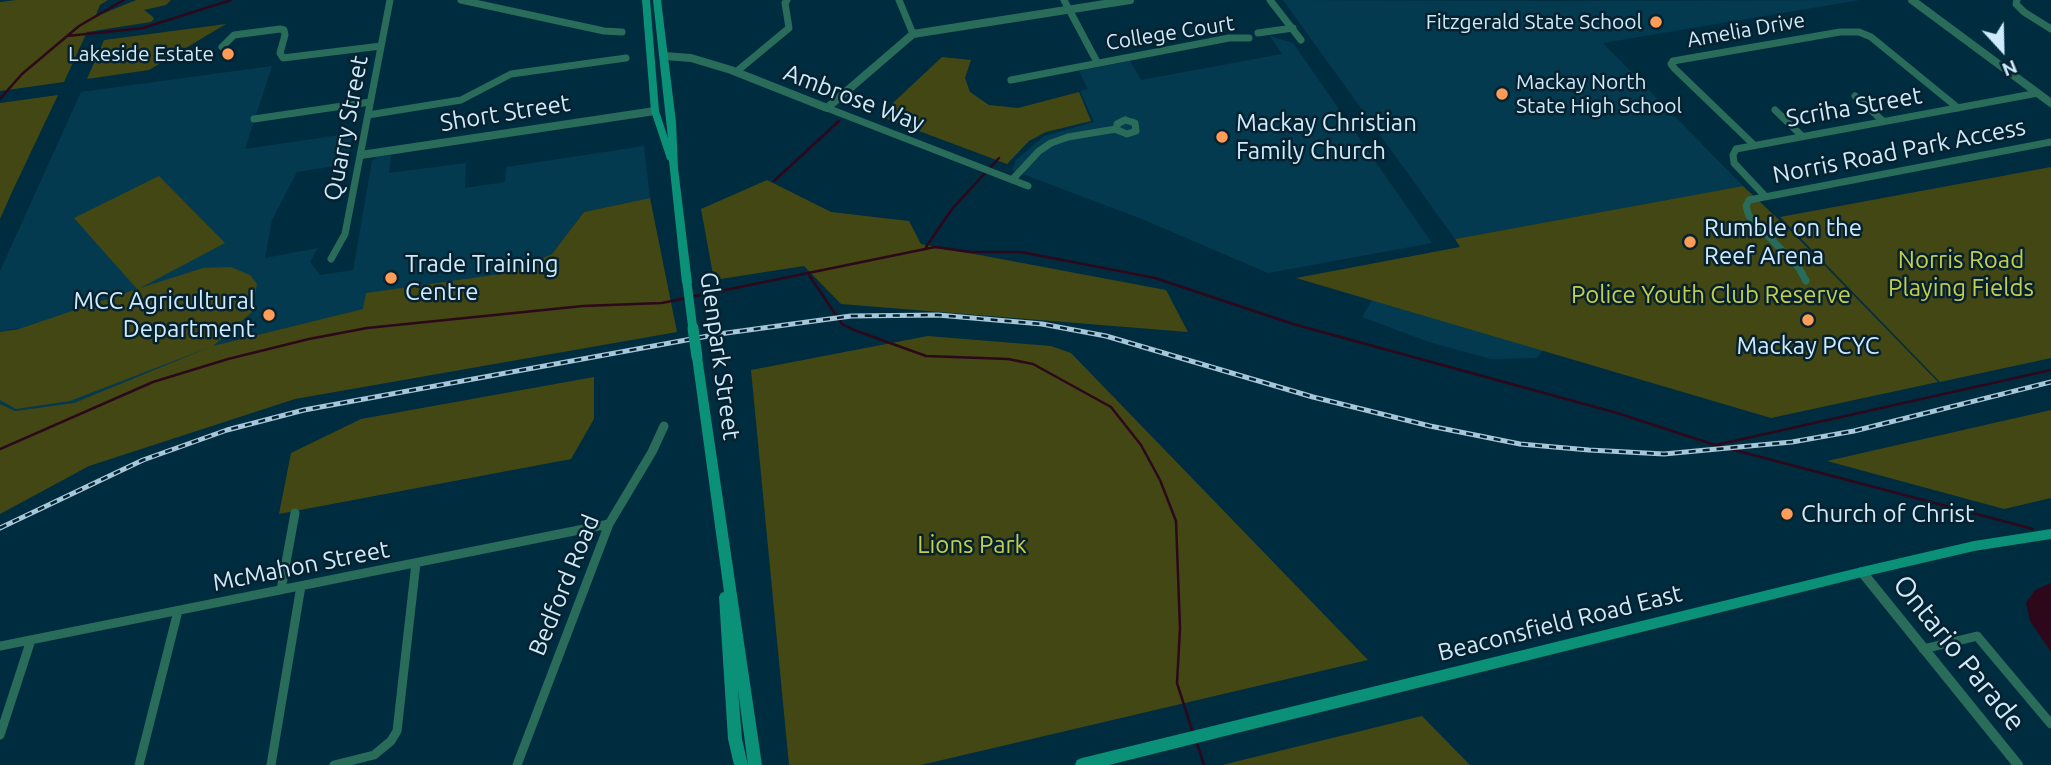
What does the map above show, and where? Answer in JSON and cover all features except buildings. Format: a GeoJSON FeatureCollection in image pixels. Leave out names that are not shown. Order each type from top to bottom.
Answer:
{"type":"FeatureCollection","features":[{"type":"Feature","properties":{"kind":"main road","name":"Glenpark Street"},"geometry":{"type":"LineString","coordinates":[[646,0],[655,111],[674,168]]}},
{"type":"Feature","properties":{"kind":"main road","name":"Glenpark Street"},"geometry":{"type":"LineString","coordinates":[[657,0],[687,283],[755,765]]}},
{"type":"Feature","properties":{"kind":"main road"},"geometry":{"type":"LineString","coordinates":[[651,56],[664,54]]}},
{"type":"Feature","properties":{"kind":"main road"},"geometry":{"type":"LineString","coordinates":[[655,111],[670,108]]}},
{"type":"Feature","properties":{"kind":"main road","name":"Beaconsfield Road East"},"geometry":{"type":"LineString","coordinates":[[1082,765],[1862,572],[1974,546],[2051,534]]}},
{"type":"Feature","properties":{"kind":"main road","name":"Glenpark Street"},"geometry":{"type":"LineString","coordinates":[[723,549],[739,765]]}},
{"type":"Feature","properties":{"kind":"street","name":"Quarry Street"},"geometry":{"type":"LineString","coordinates":[[331,259],[345,234],[390,0]]}},
{"type":"Feature","properties":{"kind":"street"},"geometry":{"type":"LineString","coordinates":[[461,0],[604,31],[622,32]]}},
{"type":"Feature","properties":{"kind":"street"},"geometry":{"type":"LineString","coordinates":[[664,54],[695,55],[733,71],[789,29],[785,4],[787,0]]}},
{"type":"Feature","properties":{"kind":"street"},"geometry":{"type":"LineString","coordinates":[[899,0],[913,34]]}},
{"type":"Feature","properties":{"kind":"street"},"geometry":{"type":"LineString","coordinates":[[1064,0],[1097,62]]}},
{"type":"Feature","properties":{"kind":"street"},"geometry":{"type":"LineString","coordinates":[[827,108],[913,34],[1130,0]]}},
{"type":"Feature","properties":{"kind":"street"},"geometry":{"type":"LineString","coordinates":[[1912,0],[2051,103]]}},
{"type":"Feature","properties":{"kind":"street"},"geometry":{"type":"LineString","coordinates":[[2017,0],[2016,4],[2024,12],[2051,29]]}},
{"type":"Feature","properties":{"kind":"street"},"geometry":{"type":"LineString","coordinates":[[1274,2],[1301,40]]}},
{"type":"Feature","properties":{"kind":"street"},"geometry":{"type":"LineString","coordinates":[[1258,33],[1293,28]]}},
{"type":"Feature","properties":{"kind":"street"},"geometry":{"type":"LineString","coordinates":[[222,47],[229,37],[234,35],[280,29],[284,30],[285,35],[280,53],[283,58],[381,46]]}},
{"type":"Feature","properties":{"kind":"street","name":"Amelia Drive"},"geometry":{"type":"LineString","coordinates":[[1754,145],[1675,69],[1671,64],[1673,61],[1840,32],[1859,32],[1871,37],[1958,108]]}},
{"type":"Feature","properties":{"kind":"street","name":"College Court"},"geometry":{"type":"LineString","coordinates":[[1011,80],[1229,38],[1249,38]]}},
{"type":"Feature","properties":{"kind":"street","name":"Ambrose Way"},"geometry":{"type":"LineString","coordinates":[[664,54],[688,57],[733,71],[1028,186]]}},
{"type":"Feature","properties":{"kind":"street"},"geometry":{"type":"LineString","coordinates":[[368,115],[461,100],[509,75],[626,58]]}},
{"type":"Feature","properties":{"kind":"street"},"geometry":{"type":"LineString","coordinates":[[666,69],[670,63],[680,60],[705,63]]}},
{"type":"Feature","properties":{"kind":"street","name":"Scriha Street"},"geometry":{"type":"LineString","coordinates":[[1754,145],[2038,93]]}},
{"type":"Feature","properties":{"kind":"street"},"geometry":{"type":"LineString","coordinates":[[1855,96],[1883,121]]}},
{"type":"Feature","properties":{"kind":"street"},"geometry":{"type":"LineString","coordinates":[[254,119],[370,103]]}},
{"type":"Feature","properties":{"kind":"street"},"geometry":{"type":"LineString","coordinates":[[1775,110],[1802,136]]}},
{"type":"Feature","properties":{"kind":"street","name":"Short Street"},"geometry":{"type":"LineString","coordinates":[[361,155],[655,111]]}},
{"type":"Feature","properties":{"kind":"street"},"geometry":{"type":"LineString","coordinates":[[1013,180],[1039,151],[1051,143],[1068,137],[1116,129]]}},
{"type":"Feature","properties":{"kind":"street","name":"Norris Road Park Access"},"geometry":{"type":"LineString","coordinates":[[1806,281],[1799,268],[1748,214],[1746,205],[1754,198],[2051,142]]}},
{"type":"Feature","properties":{"kind":"street"},"geometry":{"type":"LineString","coordinates":[[1754,145],[1735,150],[1733,162],[1765,196]]}},
{"type":"Feature","properties":{"kind":"street","name":"Bedford Road"},"geometry":{"type":"LineString","coordinates":[[517,765],[610,524],[664,426]]}},
{"type":"Feature","properties":{"kind":"street"},"geometry":{"type":"LineString","coordinates":[[281,590],[295,513]]}},
{"type":"Feature","properties":{"kind":"street","name":"McMahon Street"},"geometry":{"type":"LineString","coordinates":[[0,646],[610,524]]}},
{"type":"Feature","properties":{"kind":"street"},"geometry":{"type":"LineString","coordinates":[[334,765],[374,755],[391,741],[397,731],[416,563]]}},
{"type":"Feature","properties":{"kind":"street","name":"Ontario Parade"},"geometry":{"type":"LineString","coordinates":[[1862,572],[2018,765]]}},
{"type":"Feature","properties":{"kind":"street"},"geometry":{"type":"LineString","coordinates":[[271,765],[301,586]]}},
{"type":"Feature","properties":{"kind":"street"},"geometry":{"type":"LineString","coordinates":[[139,765],[177,611]]}},
{"type":"Feature","properties":{"kind":"street"},"geometry":{"type":"LineString","coordinates":[[1923,649],[1977,636],[2051,724]]}},
{"type":"Feature","properties":{"kind":"street"},"geometry":{"type":"LineString","coordinates":[[0,735],[31,640]]}},
{"type":"Feature","properties":{"kind":"shaded area","name":"Mackay North State High School"},"geometry":{"type":"Polygon","coordinates":[[[1283,0],[1860,0],[1603,43],[1743,186],[1455,239],[1283,0]]]}},
{"type":"Feature","properties":{"kind":"shaded area"},"geometry":{"type":"Polygon","coordinates":[[[1270,36],[1293,43],[1432,243],[1268,273],[1142,219],[1012,170],[1016,160],[1044,136],[1094,122],[1080,91],[1088,89],[1079,71],[1130,61],[1141,80],[1282,54],[1270,36]]]}},
{"type":"Feature","properties":{"kind":"shaded area"},"geometry":{"type":"Polygon","coordinates":[[[272,66],[245,149],[353,133],[347,164],[297,172],[272,220],[265,258],[318,248],[310,262],[320,275],[353,270],[372,161],[377,157],[391,155],[389,173],[466,163],[465,188],[505,182],[506,167],[644,146],[650,198],[584,212],[552,254],[508,273],[215,346],[74,403],[15,411],[0,404],[0,357],[18,328],[0,332],[0,271],[81,92],[272,66]]]}},
{"type":"Feature","properties":{"kind":"shaded area"},"geometry":{"type":"Polygon","coordinates":[[[1375,295],[1548,343],[1537,358],[1491,359],[1429,342],[1362,317],[1375,295]]]}},
{"type":"Feature","properties":{"kind":"shaded area"},"geometry":{"type":"Polygon","coordinates":[[[2051,583],[2051,652],[2030,621],[2026,603],[2035,590],[2051,583]]]}},
{"type":"Feature","properties":{"kind":"green space"},"geometry":{"type":"Polygon","coordinates":[[[108,0],[100,5],[95,17],[136,0],[171,0],[166,5],[144,10],[154,19],[151,22],[87,32],[64,82],[0,91],[0,2],[108,0]]]}},
{"type":"Feature","properties":{"kind":"green space"},"geometry":{"type":"Polygon","coordinates":[[[226,24],[149,70],[87,79],[104,40],[226,24]]]}},
{"type":"Feature","properties":{"kind":"green space"},"geometry":{"type":"Polygon","coordinates":[[[942,57],[971,60],[965,78],[970,92],[989,105],[1018,108],[1079,92],[1091,121],[1046,132],[1029,141],[1007,164],[879,116],[942,57]]]}},
{"type":"Feature","properties":{"kind":"green space"},"geometry":{"type":"Polygon","coordinates":[[[58,95],[12,192],[0,219],[0,103],[58,95]]]}},
{"type":"Feature","properties":{"kind":"green space","name":"Norris Road Playing Fields"},"geometry":{"type":"Polygon","coordinates":[[[2051,167],[2051,358],[1940,382],[1780,217],[2051,167]]]}},
{"type":"Feature","properties":{"kind":"green space"},"geometry":{"type":"Polygon","coordinates":[[[159,176],[225,243],[140,288],[203,268],[231,267],[250,275],[257,284],[252,312],[213,346],[363,309],[366,293],[508,273],[552,254],[584,212],[650,198],[677,332],[295,399],[89,466],[0,514],[0,404],[15,411],[74,403],[210,347],[70,401],[16,409],[0,400],[0,332],[19,329],[137,289],[74,218],[159,176]]]}},
{"type":"Feature","properties":{"kind":"green space"},"geometry":{"type":"Polygon","coordinates":[[[767,180],[831,212],[909,221],[921,244],[1166,290],[1188,332],[841,304],[804,266],[714,280],[701,209],[767,180]]]}},
{"type":"Feature","properties":{"kind":"green space","name":"Police Youth Club Reserve"},"geometry":{"type":"Polygon","coordinates":[[[1743,186],[1794,234],[1938,382],[1771,418],[1296,278],[1460,247],[1455,239],[1743,186]]]}},
{"type":"Feature","properties":{"kind":"green space","name":"Lions Park"},"geometry":{"type":"Polygon","coordinates":[[[928,336],[1051,346],[1071,353],[1368,660],[921,765],[789,765],[751,370],[928,336]]]}},
{"type":"Feature","properties":{"kind":"green space"},"geometry":{"type":"Polygon","coordinates":[[[594,377],[594,419],[571,459],[279,514],[291,453],[361,419],[594,377]]]}},
{"type":"Feature","properties":{"kind":"green space"},"geometry":{"type":"Polygon","coordinates":[[[2051,410],[2051,498],[2004,509],[1827,461],[2051,410]]]}},
{"type":"Feature","properties":{"kind":"green space"},"geometry":{"type":"Polygon","coordinates":[[[1422,716],[1470,765],[1222,765],[1422,716]]]}},
{"type":"Feature","properties":{"kind":"waterway"},"geometry":{"type":"LineString","coordinates":[[67,36],[124,0]]}},
{"type":"Feature","properties":{"kind":"waterway"},"geometry":{"type":"LineString","coordinates":[[67,36],[143,28],[231,0]]}},
{"type":"Feature","properties":{"kind":"waterway"},"geometry":{"type":"LineString","coordinates":[[0,99],[22,74],[67,36]]}},
{"type":"Feature","properties":{"kind":"waterway"},"geometry":{"type":"LineString","coordinates":[[774,181],[839,121]]}},
{"type":"Feature","properties":{"kind":"waterway"},"geometry":{"type":"LineString","coordinates":[[926,247],[952,209],[999,158]]}},
{"type":"Feature","properties":{"kind":"waterway"},"geometry":{"type":"LineString","coordinates":[[0,449],[153,382],[228,359],[309,339],[367,328],[583,306],[662,303],[935,247],[970,252],[1021,252],[1155,278],[1293,324],[1617,413],[1715,445],[2033,529]]}},
{"type":"Feature","properties":{"kind":"waterway"},"geometry":{"type":"LineString","coordinates":[[809,275],[842,324],[854,330],[926,356],[1008,359],[1033,364],[1111,407],[1141,445],[1160,480],[1176,521],[1180,628],[1177,683],[1193,733]]}},
{"type":"Feature","properties":{"kind":"waterway"},"geometry":{"type":"LineString","coordinates":[[1716,445],[2051,370]]}},
{"type":"Feature","properties":{"kind":"waterway"},"geometry":{"type":"LineString","coordinates":[[1197,743],[1204,765]]}},
{"type":"Feature","properties":{"kind":"railway"},"geometry":{"type":"LineString","coordinates":[[0,528],[143,460],[227,430],[304,410],[719,334],[851,316],[938,315],[1042,324],[1106,336],[1313,397],[1430,426],[1520,444],[1589,450],[1664,454],[1792,442],[1854,431],[2051,382]]}},
{"type":"Feature","properties":{"kind":"place","name":"Fitzgerald State School"},"geometry":{"type":"Point","coordinates":[1656,22]}},
{"type":"Feature","properties":{"kind":"place","name":"Lakeside Estate"},"geometry":{"type":"Point","coordinates":[228,54]}},
{"type":"Feature","properties":{"kind":"place","name":"Mackay North State High School"},"geometry":{"type":"Point","coordinates":[1502,94]}},
{"type":"Feature","properties":{"kind":"place","name":"Mackay Christian Family Church"},"geometry":{"type":"Point","coordinates":[1222,137]}},
{"type":"Feature","properties":{"kind":"place","name":"Rumble on the Reef Arena"},"geometry":{"type":"Point","coordinates":[1690,242]}},
{"type":"Feature","properties":{"kind":"place","name":"Trade Training Centre"},"geometry":{"type":"Point","coordinates":[391,278]}},
{"type":"Feature","properties":{"kind":"place","name":"MCC Agricultural Department"},"geometry":{"type":"Point","coordinates":[269,315]}},
{"type":"Feature","properties":{"kind":"place","name":"Mackay PCYC"},"geometry":{"type":"Point","coordinates":[1808,320]}},
{"type":"Feature","properties":{"kind":"place","name":"Church of Christ"},"geometry":{"type":"Point","coordinates":[1787,514]}}]}
